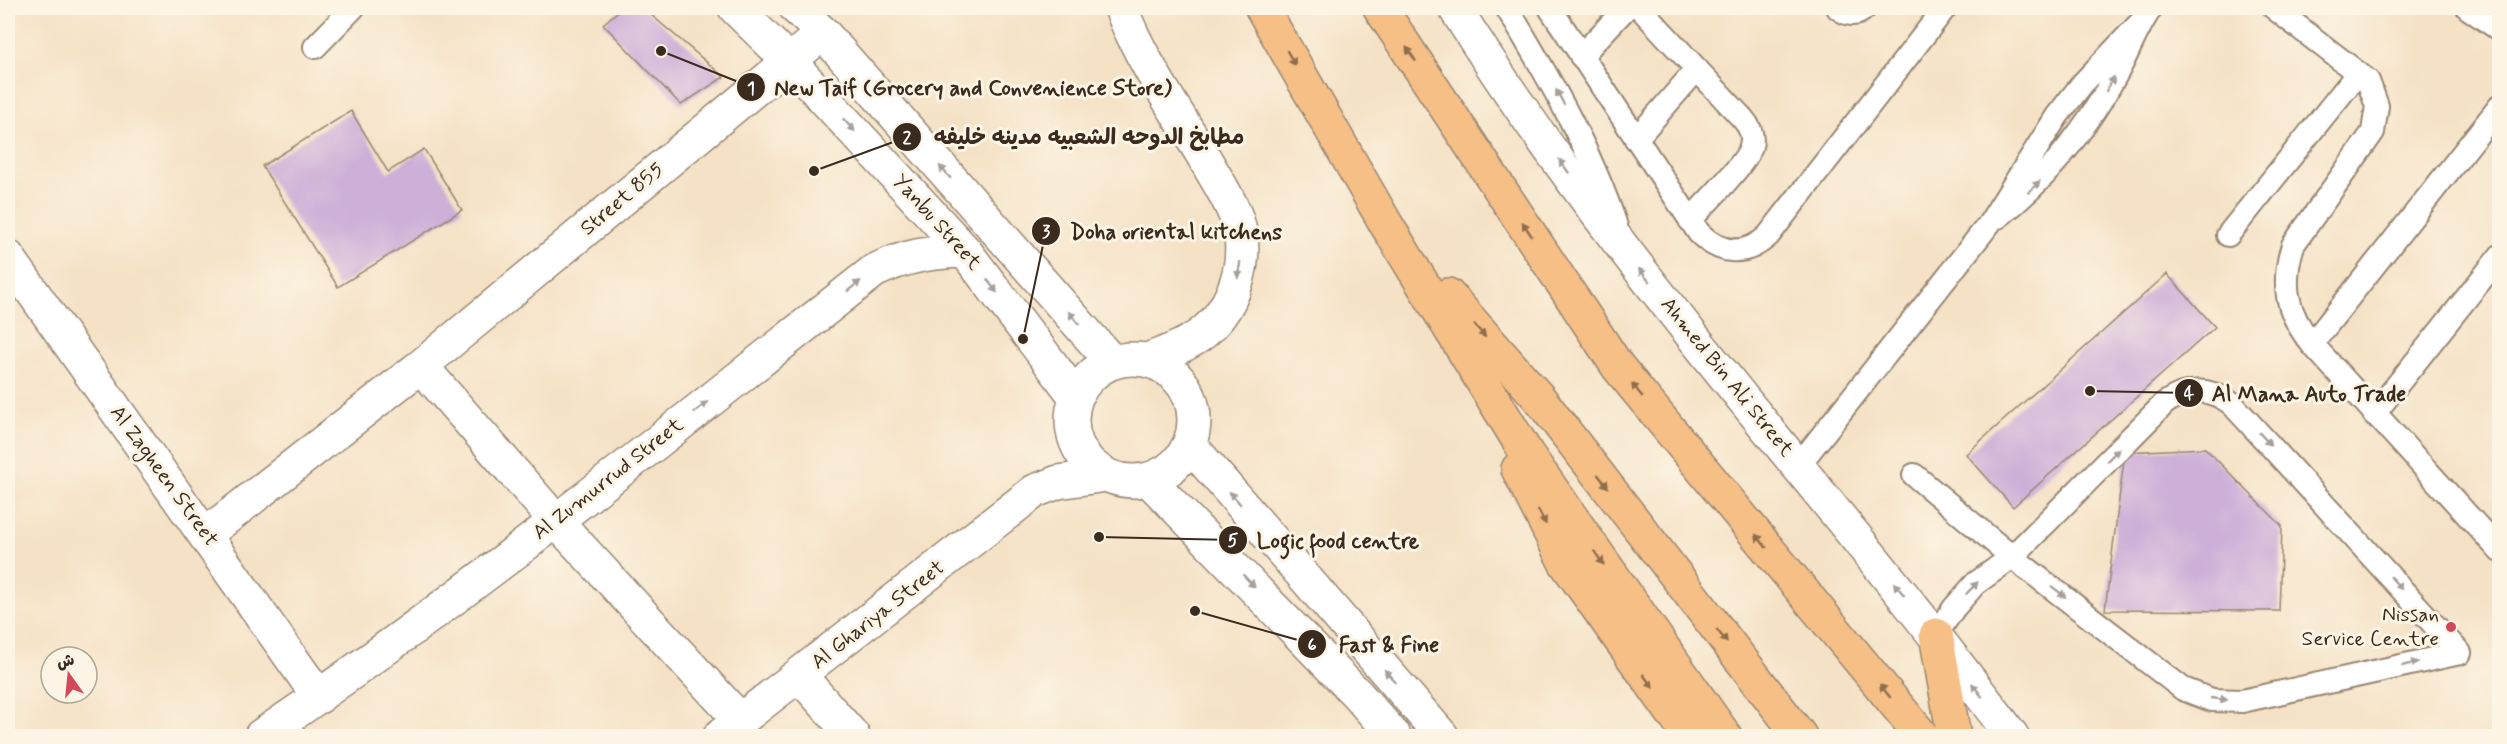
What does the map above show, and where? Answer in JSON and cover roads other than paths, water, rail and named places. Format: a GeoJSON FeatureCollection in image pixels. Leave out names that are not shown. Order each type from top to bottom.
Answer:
{"type":"FeatureCollection","features":[{"type":"Feature","properties":{"kind":"main road"},"geometry":{"type":"LineString","coordinates":[[1262,8],[1386,224],[1527,454],[1725,736]]}},
{"type":"Feature","properties":{"kind":"main road"},"geometry":{"type":"LineString","coordinates":[[1380,8],[1618,367],[1922,736]]}},
{"type":"Feature","properties":{"kind":"main road"},"geometry":{"type":"LineString","coordinates":[[1386,224],[1539,398],[1800,736]]}},
{"type":"Feature","properties":{"kind":"main road"},"geometry":{"type":"LineString","coordinates":[[1486,386],[1521,478],[1565,561],[1689,736]]}},
{"type":"Feature","properties":{"kind":"main road"},"geometry":{"type":"LineString","coordinates":[[1936,635],[1954,736]]}},
{"type":"Feature","properties":{"kind":"street","name":"Yanbu Street"},"geometry":{"type":"LineString","coordinates":[[735,8],[789,61],[965,250],[1074,406]]}},
{"type":"Feature","properties":{"kind":"street","name":"Yanbu Street"},"geometry":{"type":"LineString","coordinates":[[796,8],[823,33],[1112,362]]}},
{"type":"Feature","properties":{"kind":"street"},"geometry":{"type":"LineString","coordinates":[[1121,8],[1134,37],[1225,194],[1237,221],[1242,251],[1238,281],[1225,309],[1204,332],[1178,348],[1147,360]]}},
{"type":"Feature","properties":{"kind":"street","name":"Ahmed Bin Ali Street"},"geometry":{"type":"LineString","coordinates":[[1455,8],[1623,248],[1936,635],[2012,736]]}},
{"type":"Feature","properties":{"kind":"street","name":"Street 855"},"geometry":{"type":"LineString","coordinates":[[206,534],[421,366],[823,33]]}},
{"type":"Feature","properties":{"kind":"street","name":"Al Zumurrud Street"},"geometry":{"type":"LineString","coordinates":[[261,736],[319,697],[556,521],[874,271],[910,256],[929,252],[965,250]]}},
{"type":"Feature","properties":{"kind":"street","name":"Al Zagheen Street"},"geometry":{"type":"LineString","coordinates":[[8,257],[206,534],[319,697]]}},
{"type":"Feature","properties":{"kind":"street"},"geometry":{"type":"LineString","coordinates":[[1129,359],[1147,360],[1163,366],[1178,377],[1189,392],[1195,410],[1195,427],[1190,445],[1181,460],[1166,473],[1149,480],[1130,482],[1095,469],[1082,455],[1073,437],[1074,406],[1085,382],[1097,370],[1112,362],[1129,359]]}},
{"type":"Feature","properties":{"kind":"street"},"geometry":{"type":"LineString","coordinates":[[421,366],[556,521],[730,729]]}},
{"type":"Feature","properties":{"kind":"street","name":"Al Ghariya Street"},"geometry":{"type":"LineString","coordinates":[[1035,491],[1054,459],[1074,406]]}},
{"type":"Feature","properties":{"kind":"street"},"geometry":{"type":"LineString","coordinates":[[1190,445],[1442,736]]}},
{"type":"Feature","properties":{"kind":"street","name":"Al Ghariya Street"},"geometry":{"type":"LineString","coordinates":[[730,729],[1035,491],[1058,482],[1106,475]]}},
{"type":"Feature","properties":{"kind":"street"},"geometry":{"type":"LineString","coordinates":[[1149,480],[1340,676],[1392,734]]}},
{"type":"Feature","properties":{"kind":"street"},"geometry":{"type":"LineString","coordinates":[[800,676],[853,736]]}},
{"type":"Feature","properties":{"kind":"lane"},"geometry":{"type":"LineString","coordinates":[[315,47],[353,8]]}},
{"type":"Feature","properties":{"kind":"lane"},"geometry":{"type":"LineString","coordinates":[[1507,8],[1580,136],[1603,186],[1623,248]]}},
{"type":"Feature","properties":{"kind":"lane"},"geometry":{"type":"LineString","coordinates":[[1550,8],[1690,220],[1708,242],[1719,249],[1746,250],[1758,245],[1768,236],[1945,8]]}},
{"type":"Feature","properties":{"kind":"lane"},"geometry":{"type":"LineString","coordinates":[[1581,56],[1626,8]]}},
{"type":"Feature","properties":{"kind":"lane"},"geometry":{"type":"LineString","coordinates":[[1640,8],[1749,126],[1752,143],[1745,157],[1690,220]]}},
{"type":"Feature","properties":{"kind":"lane"},"geometry":{"type":"LineString","coordinates":[[1838,8],[1850,14],[1860,13],[1865,8]]}},
{"type":"Feature","properties":{"kind":"lane"},"geometry":{"type":"LineString","coordinates":[[2274,8],[2358,73],[2374,93],[2377,119],[2373,132],[2293,245],[2286,266],[2285,287],[2289,309],[2298,328],[2499,551]]}},
{"type":"Feature","properties":{"kind":"lane"},"geometry":{"type":"LineString","coordinates":[[2468,8],[2499,30]]}},
{"type":"Feature","properties":{"kind":"lane"},"geometry":{"type":"LineString","coordinates":[[1798,466],[1989,224],[2057,116],[2083,83],[2146,15]]}},
{"type":"Feature","properties":{"kind":"lane"},"geometry":{"type":"LineString","coordinates":[[1636,139],[1697,69]]}},
{"type":"Feature","properties":{"kind":"lane"},"geometry":{"type":"LineString","coordinates":[[2228,235],[2358,73]]}},
{"type":"Feature","properties":{"kind":"lane"},"geometry":{"type":"LineString","coordinates":[[2312,344],[2499,106]]}},
{"type":"Feature","properties":{"kind":"lane"},"geometry":{"type":"LineString","coordinates":[[2374,414],[2499,256]]}},
{"type":"Feature","properties":{"kind":"lane"},"geometry":{"type":"LineString","coordinates":[[1914,475],[2012,557],[2183,689],[2212,699],[2242,701],[2460,652],[2232,404],[2220,395],[2206,390],[2191,390],[2176,395],[2164,403],[2012,557],[1975,584],[1954,608],[1936,635]]}},
{"type":"Feature","properties":{"kind":"lane"},"geometry":{"type":"LineString","coordinates":[[1392,734],[1420,711]]}},
{"type":"Feature","properties":{"kind":"place","name":"New Taif (Grocery and Convenience Store)"},"geometry":{"type":"Point","coordinates":[661,51]}},
{"type":"Feature","properties":{"kind":"place","name":"مطابخ الدوحه الشعبيه مدينه خليفه"},"geometry":{"type":"Point","coordinates":[814,171]}},
{"type":"Feature","properties":{"kind":"place","name":"Doha oriental kitchens"},"geometry":{"type":"Point","coordinates":[1023,339]}},
{"type":"Feature","properties":{"kind":"place","name":"Al Mana Auto Trade"},"geometry":{"type":"Point","coordinates":[2090,391]}},
{"type":"Feature","properties":{"kind":"place","name":"Logic food centre"},"geometry":{"type":"Point","coordinates":[1099,537]}},
{"type":"Feature","properties":{"kind":"place","name":"Fast & Fine"},"geometry":{"type":"Point","coordinates":[1195,611]}},
{"type":"Feature","properties":{"kind":"place","name":"Nissan Service Centre"},"geometry":{"type":"Point","coordinates":[2451,627]}}]}
